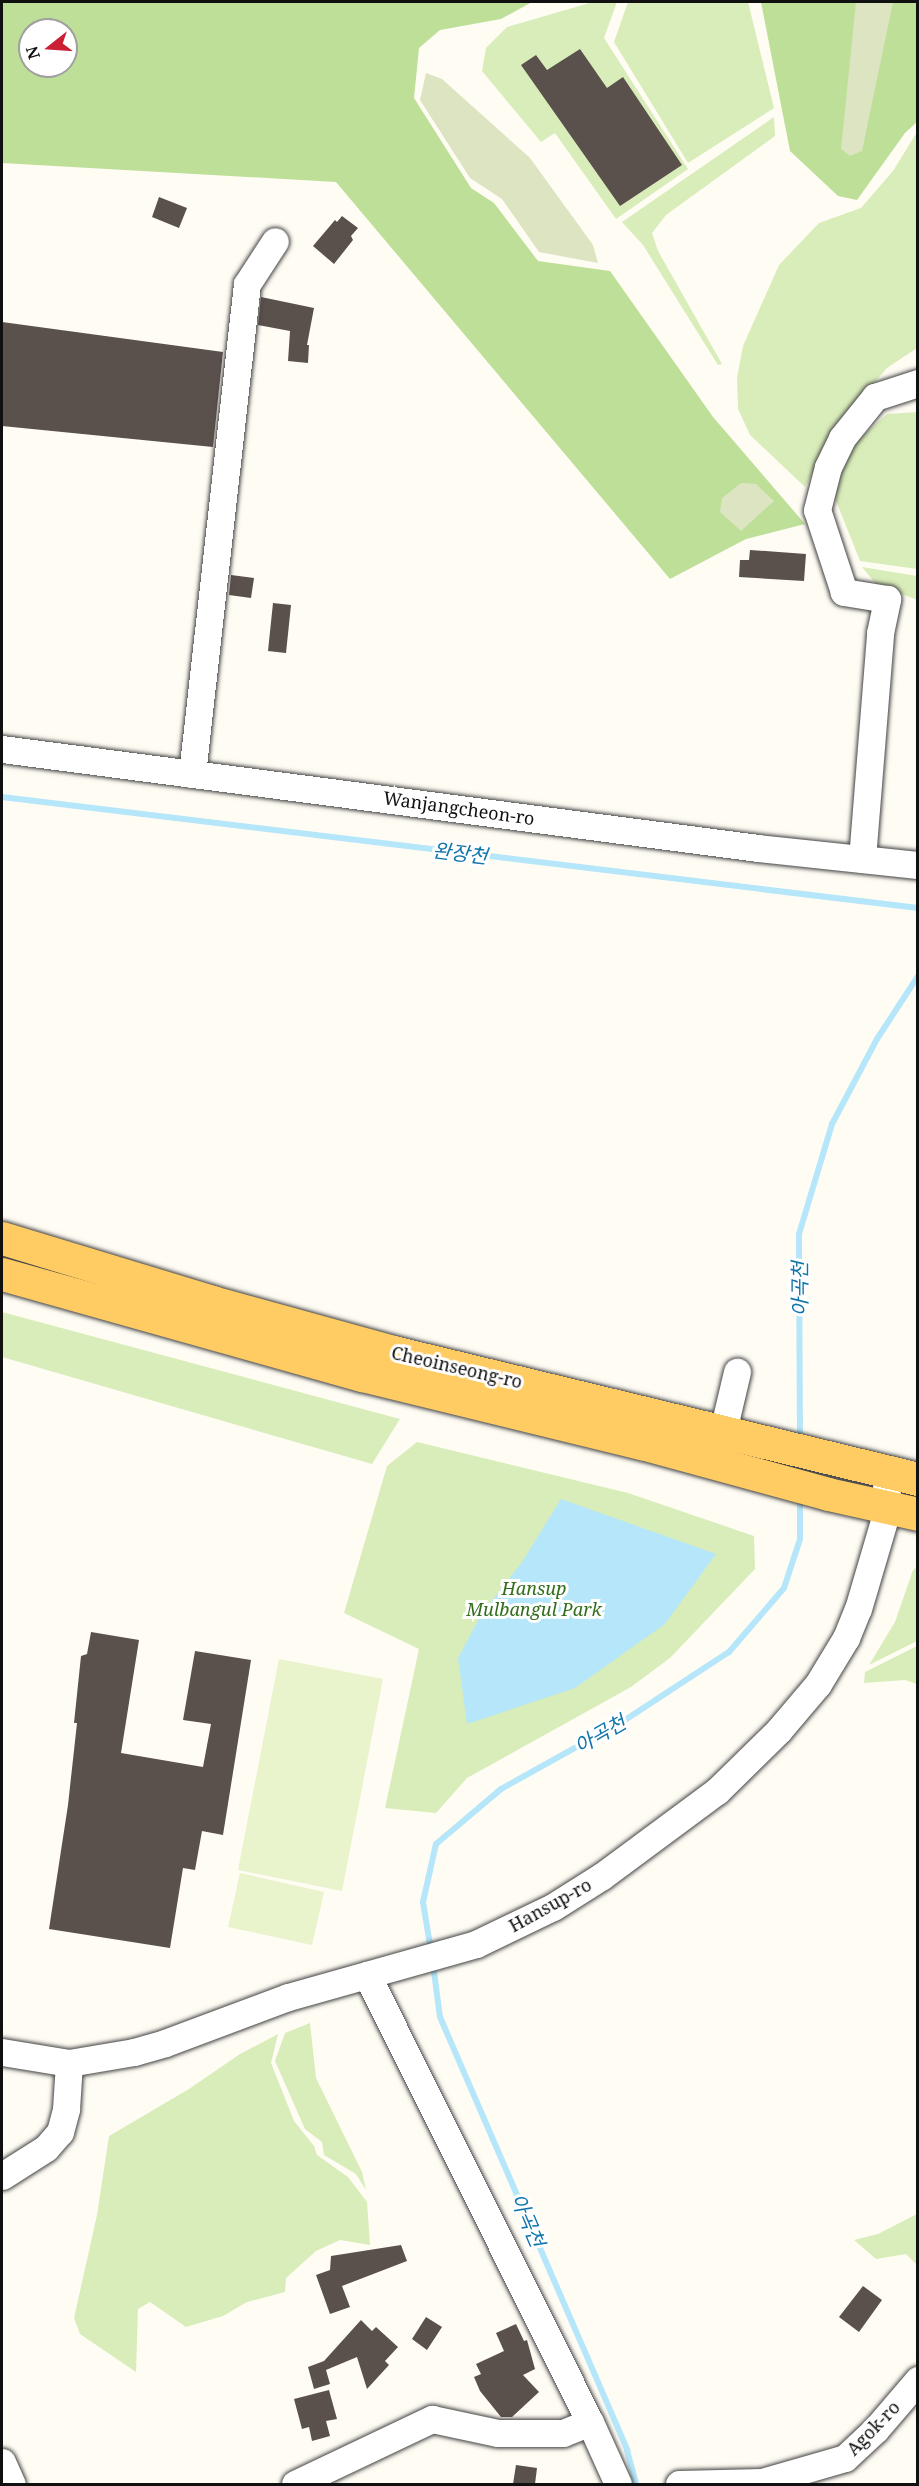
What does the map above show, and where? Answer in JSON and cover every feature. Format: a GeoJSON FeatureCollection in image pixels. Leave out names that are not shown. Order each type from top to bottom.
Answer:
{"type":"FeatureCollection","features":[{"type":"Feature","properties":{"kind":"main road","name":"Cheoinseong-ro"},"geometry":{"type":"LineString","coordinates":[[2,1238],[212,1302],[393,1352],[918,1479]]}},
{"type":"Feature","properties":{"kind":"main road","name":"Cheoinseong-ro"},"geometry":{"type":"LineString","coordinates":[[2,1274],[362,1375],[642,1443],[828,1494],[903,1510]]}},
{"type":"Feature","properties":{"kind":"street"},"geometry":{"type":"LineString","coordinates":[[192,774],[247,284],[275,241]]}},
{"type":"Feature","properties":{"kind":"street"},"geometry":{"type":"LineString","coordinates":[[862,859],[880,633],[887,598],[844,592],[817,510],[828,467],[842,438],[875,397],[918,383]]}},
{"type":"Feature","properties":{"kind":"street","name":"Wanjangcheon-ro"},"geometry":{"type":"LineString","coordinates":[[2,750],[758,848],[918,865]]}},
{"type":"Feature","properties":{"kind":"street"},"geometry":{"type":"LineString","coordinates":[[735,1435],[737,1372]]}},
{"type":"Feature","properties":{"kind":"street","name":"Hansup-ro"},"geometry":{"type":"LineString","coordinates":[[2,2052],[69,2063],[134,2052],[165,2043],[268,2004],[450,1952],[514,1926],[585,1887],[688,1815],[753,1758],[818,1684],[846,1638],[903,1510],[885,1471]]}},
{"type":"Feature","properties":{"kind":"street"},"geometry":{"type":"LineString","coordinates":[[367,1975],[590,2422],[618,2484]]}},
{"type":"Feature","properties":{"kind":"street"},"geometry":{"type":"LineString","coordinates":[[2,2176],[46,2148],[60,2132],[66,2109],[69,2063]]}},
{"type":"Feature","properties":{"kind":"street","name":"Agok-ro"},"geometry":{"type":"LineString","coordinates":[[679,2484],[762,2482],[844,2458],[876,2429],[918,2380]]}},
{"type":"Feature","properties":{"kind":"street"},"geometry":{"type":"LineString","coordinates":[[295,2484],[432,2419],[498,2433],[563,2433],[590,2422]]}},
{"type":"Feature","properties":{"kind":"street"},"geometry":{"type":"LineString","coordinates":[[2,2462],[12,2484]]}},
{"type":"Feature","properties":{"kind":"green space"},"geometry":{"type":"Polygon","coordinates":[[[2,2],[532,2],[501,19],[440,30],[419,48],[414,98],[471,188],[494,203],[538,261],[610,271],[713,417],[805,524],[746,539],[670,579],[336,182],[2,163],[2,2]]]}},
{"type":"Feature","properties":{"kind":"green space"},"geometry":{"type":"Polygon","coordinates":[[[593,2],[617,2],[604,38],[688,169],[616,219],[555,133],[541,142],[482,71],[486,48],[507,27],[593,2]]]}},
{"type":"Feature","properties":{"kind":"green space"},"geometry":{"type":"Polygon","coordinates":[[[628,2],[748,2],[774,108],[688,163],[614,42],[628,2]]]}},
{"type":"Feature","properties":{"kind":"green space"},"geometry":{"type":"Polygon","coordinates":[[[761,2],[917,2],[917,122],[905,133],[857,200],[838,196],[790,151],[761,2]]]}},
{"type":"Feature","properties":{"kind":"green space"},"geometry":{"type":"Polygon","coordinates":[[[856,2],[893,2],[862,151],[850,156],[841,149],[856,2]]]}},
{"type":"Feature","properties":{"kind":"green space"},"geometry":{"type":"Polygon","coordinates":[[[426,73],[442,79],[530,158],[593,245],[598,263],[539,252],[502,199],[470,178],[420,100],[426,73]]]}},
{"type":"Feature","properties":{"kind":"green space"},"geometry":{"type":"Polygon","coordinates":[[[774,117],[775,136],[666,215],[652,233],[658,251],[722,364],[718,365],[643,245],[622,222],[774,117]]]}},
{"type":"Feature","properties":{"kind":"green space"},"geometry":{"type":"Polygon","coordinates":[[[917,132],[917,348],[887,368],[838,425],[805,487],[750,435],[738,409],[737,378],[743,346],[779,265],[819,223],[861,208],[893,171],[917,132]]]}},
{"type":"Feature","properties":{"kind":"green space"},"geometry":{"type":"Polygon","coordinates":[[[917,412],[917,569],[860,561],[834,496],[844,453],[887,414],[917,412]]]}},
{"type":"Feature","properties":{"kind":"green space"},"geometry":{"type":"Polygon","coordinates":[[[741,483],[756,484],[774,501],[741,531],[720,512],[722,498],[741,483]]]}},
{"type":"Feature","properties":{"kind":"green space"},"geometry":{"type":"Polygon","coordinates":[[[862,567],[917,576],[917,600],[876,584],[862,567]]]}},
{"type":"Feature","properties":{"kind":"green space"},"geometry":{"type":"Polygon","coordinates":[[[2,1312],[400,1419],[372,1464],[2,1357],[2,1312]]]}},
{"type":"Feature","properties":{"kind":"green space","name":"Hansup Mulbangul Park"},"geometry":{"type":"Polygon","coordinates":[[[417,1442],[628,1493],[754,1536],[755,1569],[670,1658],[631,1687],[467,1778],[436,1813],[385,1808],[419,1649],[344,1613],[387,1466],[417,1442]]]}},
{"type":"Feature","properties":{"kind":"green space"},"geometry":{"type":"Polygon","coordinates":[[[917,1567],[917,1641],[869,1665],[895,1622],[913,1570],[917,1567]]]}},
{"type":"Feature","properties":{"kind":"green space"},"geometry":{"type":"Polygon","coordinates":[[[917,1646],[917,1684],[905,1680],[864,1683],[865,1672],[917,1646]]]}},
{"type":"Feature","properties":{"kind":"green space"},"geometry":{"type":"Polygon","coordinates":[[[279,1659],[383,1679],[342,1891],[238,1870],[279,1659]]]}},
{"type":"Feature","properties":{"kind":"green space"},"geometry":{"type":"Polygon","coordinates":[[[240,1873],[324,1892],[312,1945],[228,1927],[240,1873]]]}},
{"type":"Feature","properties":{"kind":"green space"},"geometry":{"type":"Polygon","coordinates":[[[310,2023],[316,2078],[362,2172],[366,2190],[356,2174],[324,2155],[322,2142],[305,2129],[275,2061],[285,2033],[310,2023]]]}},
{"type":"Feature","properties":{"kind":"green space"},"geometry":{"type":"Polygon","coordinates":[[[278,2034],[271,2063],[294,2121],[314,2146],[317,2155],[348,2177],[367,2202],[370,2245],[340,2240],[316,2251],[286,2278],[285,2292],[247,2302],[223,2316],[186,2327],[150,2302],[138,2309],[136,2372],[80,2334],[74,2318],[97,2215],[109,2136],[189,2089],[240,2054],[278,2034]]]}},
{"type":"Feature","properties":{"kind":"green space"},"geometry":{"type":"Polygon","coordinates":[[[917,2214],[916,2264],[906,2254],[876,2259],[854,2240],[878,2234],[917,2214]]]}},
{"type":"Feature","properties":{"kind":"water"},"geometry":{"type":"Polygon","coordinates":[[[561,1499],[716,1554],[665,1624],[575,1688],[467,1724],[458,1658],[481,1615],[522,1562],[561,1499]]]}},
{"type":"Feature","properties":{"kind":"building"},"geometry":{"type":"Polygon","coordinates":[[[580,49],[607,88],[623,77],[682,165],[620,206],[521,65],[536,55],[547,70],[580,49]]]}},
{"type":"Feature","properties":{"kind":"building"},"geometry":{"type":"Polygon","coordinates":[[[159,197],[187,208],[179,228],[152,217],[159,197]]]}},
{"type":"Feature","properties":{"kind":"building"},"geometry":{"type":"Polygon","coordinates":[[[342,216],[358,228],[351,236],[353,240],[334,264],[313,246],[335,220],[337,222],[342,216]]]}},
{"type":"Feature","properties":{"kind":"building"},"geometry":{"type":"Polygon","coordinates":[[[261,297],[314,308],[307,345],[309,345],[308,363],[288,361],[290,331],[258,325],[261,297]]]}},
{"type":"Feature","properties":{"kind":"building"},"geometry":{"type":"Polygon","coordinates":[[[2,322],[223,352],[213,447],[2,426],[2,322]]]}},
{"type":"Feature","properties":{"kind":"building"},"geometry":{"type":"Polygon","coordinates":[[[750,550],[806,554],[804,581],[739,577],[740,560],[749,560],[750,550]]]}},
{"type":"Feature","properties":{"kind":"building"},"geometry":{"type":"Polygon","coordinates":[[[231,575],[254,578],[251,598],[229,595],[231,575]]]}},
{"type":"Feature","properties":{"kind":"building"},"geometry":{"type":"Polygon","coordinates":[[[273,603],[291,605],[286,653],[268,651],[273,603]]]}},
{"type":"Feature","properties":{"kind":"building"},"geometry":{"type":"Polygon","coordinates":[[[91,1632],[139,1640],[121,1753],[203,1767],[211,1724],[183,1720],[195,1651],[251,1660],[223,1835],[202,1831],[195,1870],[183,1868],[170,1948],[49,1929],[68,1805],[77,1723],[74,1723],[81,1656],[87,1654],[91,1632]]]}},
{"type":"Feature","properties":{"kind":"building"},"geometry":{"type":"Polygon","coordinates":[[[401,2245],[407,2261],[342,2286],[350,2307],[330,2314],[316,2275],[330,2270],[331,2256],[401,2245]]]}},
{"type":"Feature","properties":{"kind":"building"},"geometry":{"type":"Polygon","coordinates":[[[863,2286],[882,2300],[859,2332],[839,2317],[863,2286]]]}},
{"type":"Feature","properties":{"kind":"building"},"geometry":{"type":"Polygon","coordinates":[[[426,2317],[442,2327],[427,2350],[412,2339],[426,2317]]]}},
{"type":"Feature","properties":{"kind":"building"},"geometry":{"type":"Polygon","coordinates":[[[361,2320],[372,2331],[376,2327],[398,2347],[385,2361],[389,2365],[367,2389],[357,2357],[326,2370],[330,2384],[314,2389],[308,2367],[324,2361],[361,2320]]]}},
{"type":"Feature","properties":{"kind":"building"},"geometry":{"type":"Polygon","coordinates":[[[516,2324],[524,2341],[527,2340],[535,2369],[523,2375],[539,2392],[512,2417],[501,2417],[480,2391],[474,2377],[481,2374],[476,2364],[504,2351],[496,2333],[516,2324]]]}},
{"type":"Feature","properties":{"kind":"building"},"geometry":{"type":"Polygon","coordinates":[[[329,2390],[337,2419],[326,2421],[330,2436],[312,2441],[309,2427],[302,2429],[294,2399],[329,2390]]]}},
{"type":"Feature","properties":{"kind":"building"},"geometry":{"type":"Polygon","coordinates":[[[516,2465],[537,2468],[535,2484],[513,2484],[516,2465]]]}},
{"type":"Feature","properties":{"kind":"waterway","name":"완장천"},"geometry":{"type":"LineString","coordinates":[[2,797],[918,908]]}},
{"type":"Feature","properties":{"kind":"waterway","name":"아곡천"},"geometry":{"type":"LineString","coordinates":[[800,1439],[799,1234],[832,1124],[877,1039],[918,976]]}},
{"type":"Feature","properties":{"kind":"waterway","name":"아곡천"},"geometry":{"type":"LineString","coordinates":[[431,1951],[423,1902],[436,1844],[501,1789],[625,1720],[729,1652],[784,1588],[800,1539],[800,1498]]}},
{"type":"Feature","properties":{"kind":"waterway","name":"아곡천"},"geometry":{"type":"LineString","coordinates":[[433,1964],[440,2017],[627,2450],[636,2484]]}}]}
